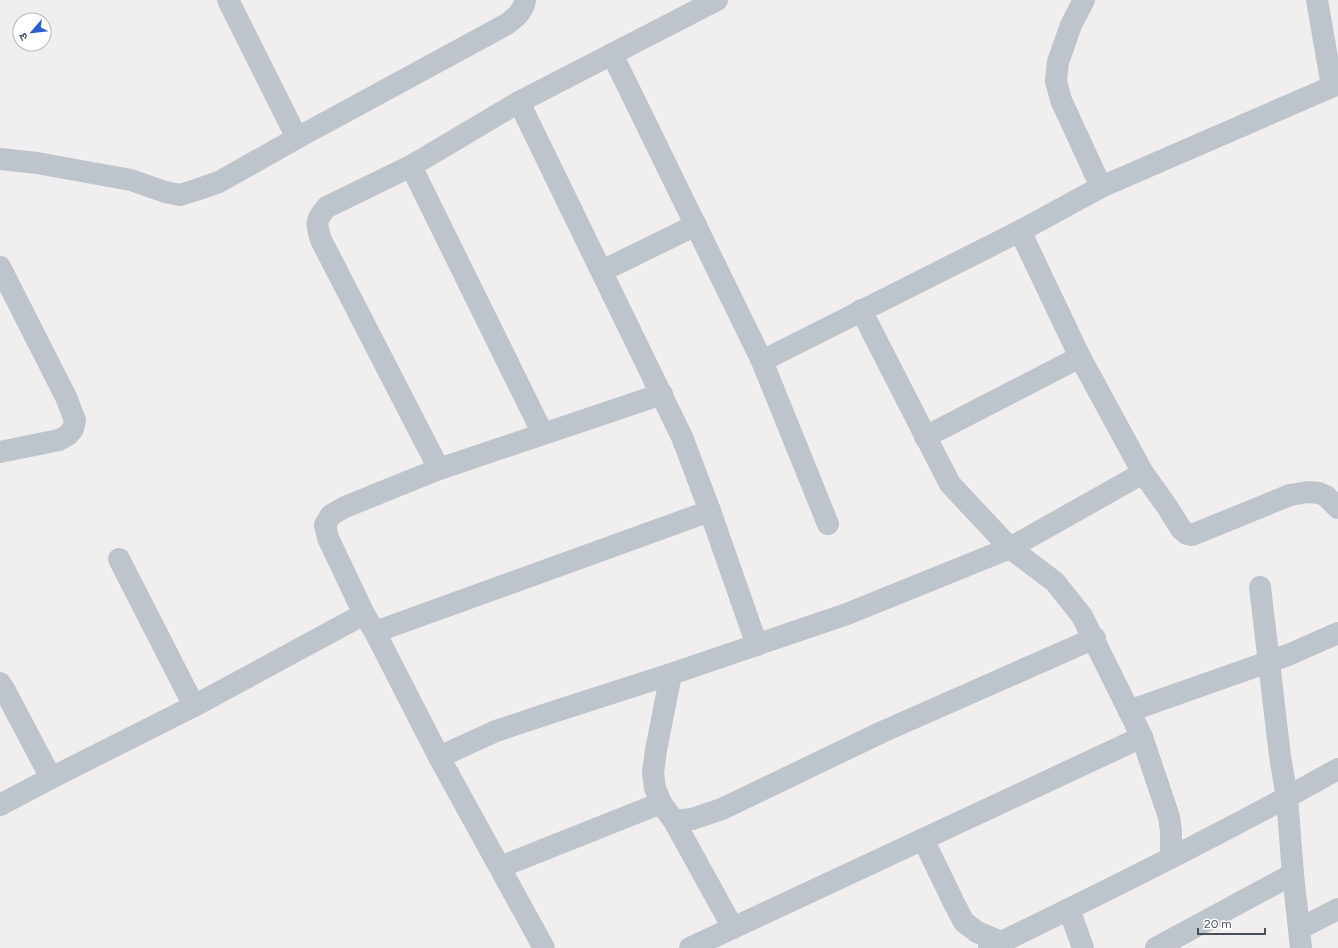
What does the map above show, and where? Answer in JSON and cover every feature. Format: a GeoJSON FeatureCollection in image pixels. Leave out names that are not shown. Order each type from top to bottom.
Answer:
{"type":"FeatureCollection","features":[{"type":"Feature","properties":{"kind":"street"},"geometry":{"type":"LineString","coordinates":[[0,159],[37,163],[132,180],[165,192],[180,195],[219,182],[507,24],[522,10],[525,0]]}},
{"type":"Feature","properties":{"kind":"street"},"geometry":{"type":"LineString","coordinates":[[438,469],[321,240],[317,228],[318,216],[327,207],[411,166],[519,102],[717,0]]}},
{"type":"Feature","properties":{"kind":"street"},"geometry":{"type":"LineString","coordinates":[[1084,0],[1071,25],[1058,62],[1056,81],[1061,100],[1102,187]]}},
{"type":"Feature","properties":{"kind":"street"},"geometry":{"type":"LineString","coordinates":[[762,361],[1020,231],[1102,187],[1335,85],[1317,0]]}},
{"type":"Feature","properties":{"kind":"street"},"geometry":{"type":"LineString","coordinates":[[236,3],[297,138]]}},
{"type":"Feature","properties":{"kind":"street"},"geometry":{"type":"LineString","coordinates":[[612,54],[762,361],[828,524]]}},
{"type":"Feature","properties":{"kind":"street"},"geometry":{"type":"LineString","coordinates":[[519,102],[682,437],[757,644]]}},
{"type":"Feature","properties":{"kind":"street"},"geometry":{"type":"LineString","coordinates":[[411,166],[543,434]]}},
{"type":"Feature","properties":{"kind":"street"},"geometry":{"type":"LineString","coordinates":[[602,271],[696,225]]}},
{"type":"Feature","properties":{"kind":"street"},"geometry":{"type":"LineString","coordinates":[[1020,231],[1080,357],[1143,474],[1168,508],[1181,529],[1187,534],[1192,535],[1290,495],[1308,492],[1319,493],[1326,496],[1338,508]]}},
{"type":"Feature","properties":{"kind":"street"},"geometry":{"type":"LineString","coordinates":[[0,267],[66,397],[75,420],[73,429],[68,435],[59,440],[0,452]]}},
{"type":"Feature","properties":{"kind":"street"},"geometry":{"type":"LineString","coordinates":[[861,310],[950,484],[1010,548],[1055,582],[1082,616],[1142,737],[1169,817],[1171,830],[1171,857]]}},
{"type":"Feature","properties":{"kind":"street"},"geometry":{"type":"LineString","coordinates":[[925,437],[1080,357]]}},
{"type":"Feature","properties":{"kind":"street"},"geometry":{"type":"LineString","coordinates":[[544,948],[439,757],[328,538],[325,525],[331,515],[345,507],[438,469],[662,394]]}},
{"type":"Feature","properties":{"kind":"street"},"geometry":{"type":"LineString","coordinates":[[439,757],[496,731],[671,674],[847,614],[1010,548],[1143,474]]}},
{"type":"Feature","properties":{"kind":"street"},"geometry":{"type":"LineString","coordinates":[[0,805],[194,706],[370,623],[710,511]]}},
{"type":"Feature","properties":{"kind":"street"},"geometry":{"type":"LineString","coordinates":[[119,559],[194,706]]}},
{"type":"Feature","properties":{"kind":"street"},"geometry":{"type":"LineString","coordinates":[[1260,587],[1280,756],[1287,798],[1300,939]]}},
{"type":"Feature","properties":{"kind":"street"},"geometry":{"type":"LineString","coordinates":[[1129,711],[1288,655],[1338,633]]}},
{"type":"Feature","properties":{"kind":"street"},"geometry":{"type":"LineString","coordinates":[[674,821],[692,819],[722,809],[882,732],[1094,638]]}},
{"type":"Feature","properties":{"kind":"street"},"geometry":{"type":"LineString","coordinates":[[671,674],[656,750],[653,773],[655,788],[661,803],[674,821],[733,928]]}},
{"type":"Feature","properties":{"kind":"street"},"geometry":{"type":"LineString","coordinates":[[0,683],[51,778]]}},
{"type":"Feature","properties":{"kind":"street"},"geometry":{"type":"LineString","coordinates":[[692,948],[1142,737]]}},
{"type":"Feature","properties":{"kind":"street"},"geometry":{"type":"LineString","coordinates":[[923,839],[964,922],[995,945],[1287,798],[1338,769]]}},
{"type":"Feature","properties":{"kind":"street"},"geometry":{"type":"LineString","coordinates":[[500,867],[661,803]]}},
{"type":"Feature","properties":{"kind":"street"},"geometry":{"type":"LineString","coordinates":[[1156,948],[1293,874]]}},
{"type":"Feature","properties":{"kind":"street"},"geometry":{"type":"LineString","coordinates":[[1069,909],[1083,948]]}},
{"type":"Feature","properties":{"kind":"street"},"geometry":{"type":"LineString","coordinates":[[1300,939],[1338,909]]}}]}
